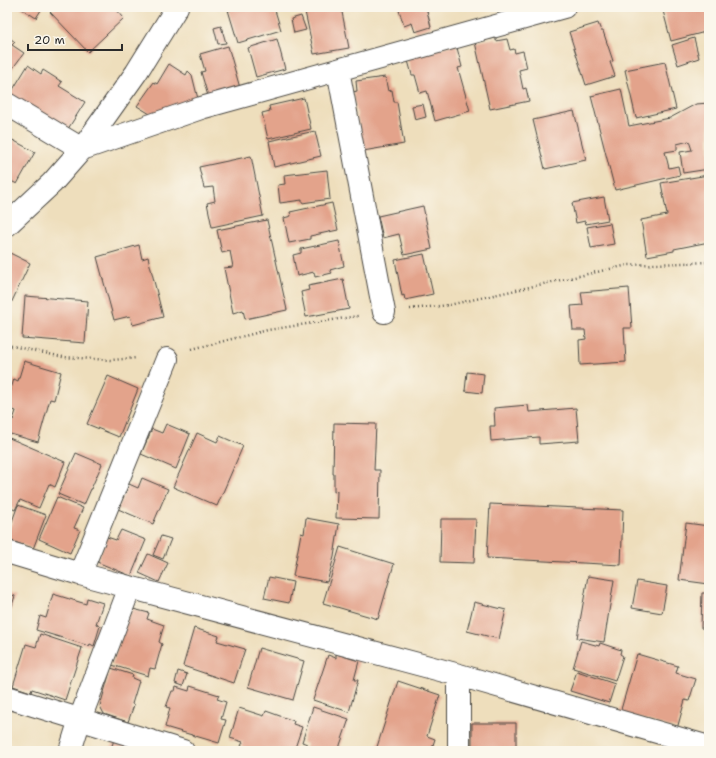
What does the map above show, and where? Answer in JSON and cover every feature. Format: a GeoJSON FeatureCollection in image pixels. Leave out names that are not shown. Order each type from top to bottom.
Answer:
{"type":"FeatureCollection","features":[{"type":"Feature","properties":{"kind":"street"},"geometry":{"type":"LineString","coordinates":[[7,225],[52,183],[82,149],[136,73],[177,7]]}},
{"type":"Feature","properties":{"kind":"street"},"geometry":{"type":"LineString","coordinates":[[7,104],[82,149],[201,108],[564,7]]}},
{"type":"Feature","properties":{"kind":"street"},"geometry":{"type":"LineString","coordinates":[[338,70],[384,312]]}},
{"type":"Feature","properties":{"kind":"street"},"geometry":{"type":"LineString","coordinates":[[80,574],[168,359]]}},
{"type":"Feature","properties":{"kind":"street"},"geometry":{"type":"LineString","coordinates":[[7,552],[80,574],[459,676],[709,747]]}},
{"type":"Feature","properties":{"kind":"street"},"geometry":{"type":"LineString","coordinates":[[70,751],[80,719],[130,587]]}},
{"type":"Feature","properties":{"kind":"street"},"geometry":{"type":"LineString","coordinates":[[459,676],[459,751]]}},
{"type":"Feature","properties":{"kind":"street"},"geometry":{"type":"LineString","coordinates":[[7,697],[183,751]]}},
{"type":"Feature","properties":{"kind":"building"},"geometry":{"type":"Polygon","coordinates":[[[19,7],[43,7],[36,18],[19,7]]]}},
{"type":"Feature","properties":{"kind":"building"},"geometry":{"type":"Polygon","coordinates":[[[56,7],[114,7],[124,18],[88,52],[50,12],[56,7]]]}},
{"type":"Feature","properties":{"kind":"building"},"geometry":{"type":"Polygon","coordinates":[[[230,7],[274,7],[281,30],[238,43],[228,10],[231,10],[230,7]]]}},
{"type":"Feature","properties":{"kind":"building"},"geometry":{"type":"Polygon","coordinates":[[[304,7],[341,7],[349,48],[314,54],[304,7]]]}},
{"type":"Feature","properties":{"kind":"building"},"geometry":{"type":"Polygon","coordinates":[[[398,7],[426,7],[431,27],[415,32],[412,23],[404,26],[398,7]]]}},
{"type":"Feature","properties":{"kind":"building"},"geometry":{"type":"Polygon","coordinates":[[[662,7],[707,7],[709,15],[709,31],[671,41],[662,7]]]}},
{"type":"Feature","properties":{"kind":"building"},"geometry":{"type":"Polygon","coordinates":[[[301,16],[306,30],[294,33],[291,19],[301,16]]]}},
{"type":"Feature","properties":{"kind":"building"},"geometry":{"type":"Polygon","coordinates":[[[598,23],[601,31],[603,31],[613,61],[610,62],[615,76],[586,85],[569,32],[598,23]]]}},
{"type":"Feature","properties":{"kind":"building"},"geometry":{"type":"Polygon","coordinates":[[[221,26],[226,43],[218,44],[214,28],[221,26]]]}},
{"type":"Feature","properties":{"kind":"building"},"geometry":{"type":"Polygon","coordinates":[[[7,36],[15,42],[12,45],[24,53],[7,76],[7,36]]]}},
{"type":"Feature","properties":{"kind":"building"},"geometry":{"type":"Polygon","coordinates":[[[496,38],[496,41],[507,39],[510,50],[514,49],[515,53],[523,51],[527,68],[519,70],[523,89],[526,88],[529,101],[490,109],[475,42],[496,38]]]}},
{"type":"Feature","properties":{"kind":"building"},"geometry":{"type":"Polygon","coordinates":[[[694,38],[699,58],[678,65],[672,45],[694,38]]]}},
{"type":"Feature","properties":{"kind":"building"},"geometry":{"type":"Polygon","coordinates":[[[277,39],[285,69],[256,77],[248,48],[277,39]]]}},
{"type":"Feature","properties":{"kind":"building"},"geometry":{"type":"Polygon","coordinates":[[[456,44],[462,67],[458,68],[470,111],[435,121],[427,91],[420,93],[415,75],[412,75],[407,57],[456,44]]]}},
{"type":"Feature","properties":{"kind":"building"},"geometry":{"type":"Polygon","coordinates":[[[228,46],[240,88],[208,96],[201,72],[205,71],[200,54],[228,46]]]}},
{"type":"Feature","properties":{"kind":"building"},"geometry":{"type":"Polygon","coordinates":[[[665,62],[676,109],[636,118],[625,70],[665,62]]]}},
{"type":"Feature","properties":{"kind":"building"},"geometry":{"type":"Polygon","coordinates":[[[169,64],[186,75],[188,71],[192,75],[198,99],[150,114],[137,106],[154,82],[157,84],[169,64]]]}},
{"type":"Feature","properties":{"kind":"building"},"geometry":{"type":"Polygon","coordinates":[[[28,65],[41,74],[43,70],[62,82],[59,86],[85,102],[66,132],[9,96],[28,65]]]}},
{"type":"Feature","properties":{"kind":"building"},"geometry":{"type":"Polygon","coordinates":[[[385,77],[388,91],[392,90],[394,102],[397,102],[404,144],[363,151],[353,92],[357,91],[356,81],[385,77]]]}},
{"type":"Feature","properties":{"kind":"building"},"geometry":{"type":"Polygon","coordinates":[[[621,89],[629,126],[670,118],[696,104],[709,103],[709,169],[683,173],[680,152],[692,150],[689,141],[677,144],[677,150],[665,152],[669,168],[678,166],[680,175],[615,190],[591,96],[621,89]]]}},
{"type":"Feature","properties":{"kind":"building"},"geometry":{"type":"Polygon","coordinates":[[[304,98],[311,129],[268,139],[262,113],[270,111],[269,106],[304,98]]]}},
{"type":"Feature","properties":{"kind":"building"},"geometry":{"type":"Polygon","coordinates":[[[423,104],[426,117],[415,120],[412,106],[423,104]]]}},
{"type":"Feature","properties":{"kind":"building"},"geometry":{"type":"Polygon","coordinates":[[[574,111],[586,160],[545,169],[533,120],[574,111]]]}},
{"type":"Feature","properties":{"kind":"building"},"geometry":{"type":"Polygon","coordinates":[[[315,131],[321,156],[274,167],[269,141],[315,131]]]}},
{"type":"Feature","properties":{"kind":"building"},"geometry":{"type":"Polygon","coordinates":[[[7,137],[35,152],[17,184],[7,179],[7,137]]]}},
{"type":"Feature","properties":{"kind":"building"},"geometry":{"type":"Polygon","coordinates":[[[251,156],[263,216],[212,227],[207,203],[215,201],[213,187],[204,188],[199,167],[251,156]]]}},
{"type":"Feature","properties":{"kind":"building"},"geometry":{"type":"Polygon","coordinates":[[[327,170],[330,199],[302,203],[302,200],[280,203],[278,185],[285,184],[284,175],[327,170]]]}},
{"type":"Feature","properties":{"kind":"building"},"geometry":{"type":"Polygon","coordinates":[[[708,175],[709,242],[647,256],[641,220],[667,215],[661,183],[708,175]]]}},
{"type":"Feature","properties":{"kind":"building"},"geometry":{"type":"Polygon","coordinates":[[[604,197],[608,220],[586,224],[585,221],[576,223],[572,203],[604,197]]]}},
{"type":"Feature","properties":{"kind":"building"},"geometry":{"type":"Polygon","coordinates":[[[332,203],[338,230],[310,236],[310,239],[289,243],[284,218],[291,216],[290,212],[332,203]]]}},
{"type":"Feature","properties":{"kind":"building"},"geometry":{"type":"Polygon","coordinates":[[[423,206],[432,249],[404,255],[399,234],[383,238],[378,216],[423,206]]]}},
{"type":"Feature","properties":{"kind":"building"},"geometry":{"type":"Polygon","coordinates":[[[267,220],[287,310],[245,319],[243,310],[233,313],[224,268],[233,267],[230,251],[222,253],[217,230],[267,220]]]}},
{"type":"Feature","properties":{"kind":"building"},"geometry":{"type":"Polygon","coordinates":[[[610,223],[614,244],[591,248],[587,227],[610,223]]]}},
{"type":"Feature","properties":{"kind":"building"},"geometry":{"type":"Polygon","coordinates":[[[339,241],[344,266],[330,270],[332,273],[315,277],[314,272],[297,276],[293,255],[301,253],[301,249],[339,241]]]}},
{"type":"Feature","properties":{"kind":"building"},"geometry":{"type":"Polygon","coordinates":[[[139,245],[142,259],[148,257],[163,317],[133,325],[130,316],[114,320],[97,257],[139,245]]]}},
{"type":"Feature","properties":{"kind":"building"},"geometry":{"type":"Polygon","coordinates":[[[8,252],[30,263],[7,312],[7,255],[8,252]]]}},
{"type":"Feature","properties":{"kind":"building"},"geometry":{"type":"Polygon","coordinates":[[[424,254],[433,294],[405,300],[404,295],[402,296],[395,260],[424,254]]]}},
{"type":"Feature","properties":{"kind":"building"},"geometry":{"type":"Polygon","coordinates":[[[343,279],[349,309],[306,317],[301,292],[309,290],[308,286],[343,279]]]}},
{"type":"Feature","properties":{"kind":"building"},"geometry":{"type":"Polygon","coordinates":[[[629,288],[632,328],[624,328],[626,362],[580,365],[579,340],[586,339],[585,330],[573,330],[571,306],[583,305],[581,292],[629,288]]]}},
{"type":"Feature","properties":{"kind":"building"},"geometry":{"type":"Polygon","coordinates":[[[25,296],[88,301],[85,343],[22,338],[25,296]]]}},
{"type":"Feature","properties":{"kind":"building"},"geometry":{"type":"Polygon","coordinates":[[[24,361],[61,372],[54,400],[50,399],[38,442],[7,433],[7,418],[13,420],[16,411],[7,408],[7,403],[14,379],[18,381],[24,361]]]}},
{"type":"Feature","properties":{"kind":"building"},"geometry":{"type":"Polygon","coordinates":[[[467,372],[484,374],[482,393],[465,391],[467,372]]]}},
{"type":"Feature","properties":{"kind":"building"},"geometry":{"type":"Polygon","coordinates":[[[108,376],[138,389],[119,437],[87,424],[108,376]]]}},
{"type":"Feature","properties":{"kind":"building"},"geometry":{"type":"Polygon","coordinates":[[[528,405],[529,412],[576,408],[579,441],[539,444],[539,437],[491,441],[490,426],[495,426],[494,408],[528,405]]]}},
{"type":"Feature","properties":{"kind":"building"},"geometry":{"type":"Polygon","coordinates":[[[334,423],[376,424],[374,470],[380,470],[379,519],[336,518],[337,491],[334,492],[333,474],[334,423]]]}},
{"type":"Feature","properties":{"kind":"building"},"geometry":{"type":"Polygon","coordinates":[[[166,424],[190,434],[176,469],[141,454],[152,429],[162,433],[166,424]]]}},
{"type":"Feature","properties":{"kind":"building"},"geometry":{"type":"Polygon","coordinates":[[[197,433],[217,442],[220,436],[243,446],[217,506],[173,487],[197,433]]]}},
{"type":"Feature","properties":{"kind":"building"},"geometry":{"type":"Polygon","coordinates":[[[7,437],[65,462],[55,487],[49,484],[39,508],[20,500],[15,510],[7,506],[7,437]]]}},
{"type":"Feature","properties":{"kind":"building"},"geometry":{"type":"Polygon","coordinates":[[[76,453],[102,464],[84,505],[58,494],[76,453]]]}},
{"type":"Feature","properties":{"kind":"building"},"geometry":{"type":"Polygon","coordinates":[[[142,478],[168,489],[153,524],[118,509],[129,484],[138,488],[142,478]]]}},
{"type":"Feature","properties":{"kind":"building"},"geometry":{"type":"Polygon","coordinates":[[[57,497],[83,508],[74,528],[80,530],[70,553],[39,539],[57,497]]]}},
{"type":"Feature","properties":{"kind":"building"},"geometry":{"type":"Polygon","coordinates":[[[490,504],[623,510],[621,565],[487,558],[490,504]]]}},
{"type":"Feature","properties":{"kind":"building"},"geometry":{"type":"Polygon","coordinates":[[[18,505],[46,515],[33,549],[7,539],[7,535],[18,505]]]}},
{"type":"Feature","properties":{"kind":"building"},"geometry":{"type":"Polygon","coordinates":[[[306,518],[339,524],[334,557],[327,582],[293,576],[301,533],[304,534],[306,518]]]}},
{"type":"Feature","properties":{"kind":"building"},"geometry":{"type":"Polygon","coordinates":[[[441,519],[476,519],[474,563],[440,562],[441,519]]]}},
{"type":"Feature","properties":{"kind":"building"},"geometry":{"type":"Polygon","coordinates":[[[686,523],[709,526],[709,584],[679,580],[686,523]]]}},
{"type":"Feature","properties":{"kind":"building"},"geometry":{"type":"Polygon","coordinates":[[[121,530],[146,540],[131,576],[97,562],[107,537],[116,540],[121,530]]]}},
{"type":"Feature","properties":{"kind":"building"},"geometry":{"type":"Polygon","coordinates":[[[161,536],[171,539],[163,559],[153,555],[161,536]]]}},
{"type":"Feature","properties":{"kind":"building"},"geometry":{"type":"Polygon","coordinates":[[[340,547],[394,564],[378,619],[323,603],[340,547]]]}},
{"type":"Feature","properties":{"kind":"building"},"geometry":{"type":"Polygon","coordinates":[[[148,554],[168,563],[159,582],[139,573],[148,554]]]}},
{"type":"Feature","properties":{"kind":"building"},"geometry":{"type":"Polygon","coordinates":[[[588,576],[614,580],[604,642],[577,638],[588,576]]]}},
{"type":"Feature","properties":{"kind":"building"},"geometry":{"type":"Polygon","coordinates":[[[269,577],[293,582],[289,603],[264,598],[269,577]]]}},
{"type":"Feature","properties":{"kind":"building"},"geometry":{"type":"Polygon","coordinates":[[[637,581],[667,586],[662,613],[632,608],[637,581]]]}},
{"type":"Feature","properties":{"kind":"building"},"geometry":{"type":"Polygon","coordinates":[[[7,593],[15,596],[7,621],[7,593]]]}},
{"type":"Feature","properties":{"kind":"building"},"geometry":{"type":"Polygon","coordinates":[[[702,593],[709,593],[709,629],[701,628],[702,593]]]}},
{"type":"Feature","properties":{"kind":"building"},"geometry":{"type":"Polygon","coordinates":[[[53,594],[86,604],[87,598],[103,603],[96,624],[100,626],[94,646],[90,644],[89,646],[36,630],[40,616],[46,618],[53,594]]]}},
{"type":"Feature","properties":{"kind":"building"},"geometry":{"type":"Polygon","coordinates":[[[474,602],[506,610],[499,639],[467,631],[474,602]]]}},
{"type":"Feature","properties":{"kind":"building"},"geometry":{"type":"Polygon","coordinates":[[[133,609],[149,613],[147,619],[164,625],[159,642],[162,644],[155,669],[150,668],[148,676],[112,665],[129,613],[132,614],[133,609]]]}},
{"type":"Feature","properties":{"kind":"building"},"geometry":{"type":"Polygon","coordinates":[[[194,628],[219,636],[217,641],[245,649],[234,683],[183,666],[194,628]]]}},
{"type":"Feature","properties":{"kind":"building"},"geometry":{"type":"Polygon","coordinates":[[[40,634],[82,648],[65,700],[32,689],[31,692],[13,686],[26,644],[36,647],[40,634]]]}},
{"type":"Feature","properties":{"kind":"building"},"geometry":{"type":"Polygon","coordinates":[[[581,641],[599,646],[600,643],[621,650],[620,654],[623,656],[615,681],[573,668],[581,641]]]}},
{"type":"Feature","properties":{"kind":"building"},"geometry":{"type":"Polygon","coordinates":[[[259,648],[304,661],[293,700],[248,687],[259,648]]]}},
{"type":"Feature","properties":{"kind":"building"},"geometry":{"type":"Polygon","coordinates":[[[336,654],[359,661],[354,680],[358,680],[349,712],[313,700],[328,655],[336,658],[336,654]]]}},
{"type":"Feature","properties":{"kind":"building"},"geometry":{"type":"Polygon","coordinates":[[[637,654],[678,666],[676,673],[696,679],[689,701],[685,700],[677,729],[620,713],[637,654]]]}},
{"type":"Feature","properties":{"kind":"building"},"geometry":{"type":"Polygon","coordinates":[[[111,668],[133,675],[132,678],[139,681],[132,704],[134,705],[128,722],[104,714],[100,706],[111,668]]]}},
{"type":"Feature","properties":{"kind":"building"},"geometry":{"type":"Polygon","coordinates":[[[178,671],[187,674],[183,686],[175,683],[178,671]]]}},
{"type":"Feature","properties":{"kind":"building"},"geometry":{"type":"Polygon","coordinates":[[[577,671],[615,684],[609,703],[570,691],[577,671]]]}},
{"type":"Feature","properties":{"kind":"building"},"geometry":{"type":"Polygon","coordinates":[[[398,681],[440,695],[427,736],[435,739],[431,751],[376,750],[398,681]]]}},
{"type":"Feature","properties":{"kind":"building"},"geometry":{"type":"Polygon","coordinates":[[[190,686],[219,695],[217,699],[226,702],[221,719],[226,720],[219,743],[165,727],[170,708],[166,707],[172,691],[175,691],[176,687],[189,691],[190,686]]]}},
{"type":"Feature","properties":{"kind":"building"},"geometry":{"type":"Polygon","coordinates":[[[313,707],[349,719],[338,751],[305,751],[307,744],[302,742],[313,707]]]}},
{"type":"Feature","properties":{"kind":"building"},"geometry":{"type":"Polygon","coordinates":[[[239,708],[264,716],[266,711],[294,721],[293,724],[302,727],[294,751],[256,751],[241,746],[243,742],[230,738],[239,708]]]}},
{"type":"Feature","properties":{"kind":"building"},"geometry":{"type":"Polygon","coordinates":[[[472,723],[516,723],[516,751],[472,751],[472,723]]]}},
{"type":"Feature","properties":{"kind":"building"},"geometry":{"type":"Polygon","coordinates":[[[114,740],[150,751],[110,751],[114,740]]]}}]}
